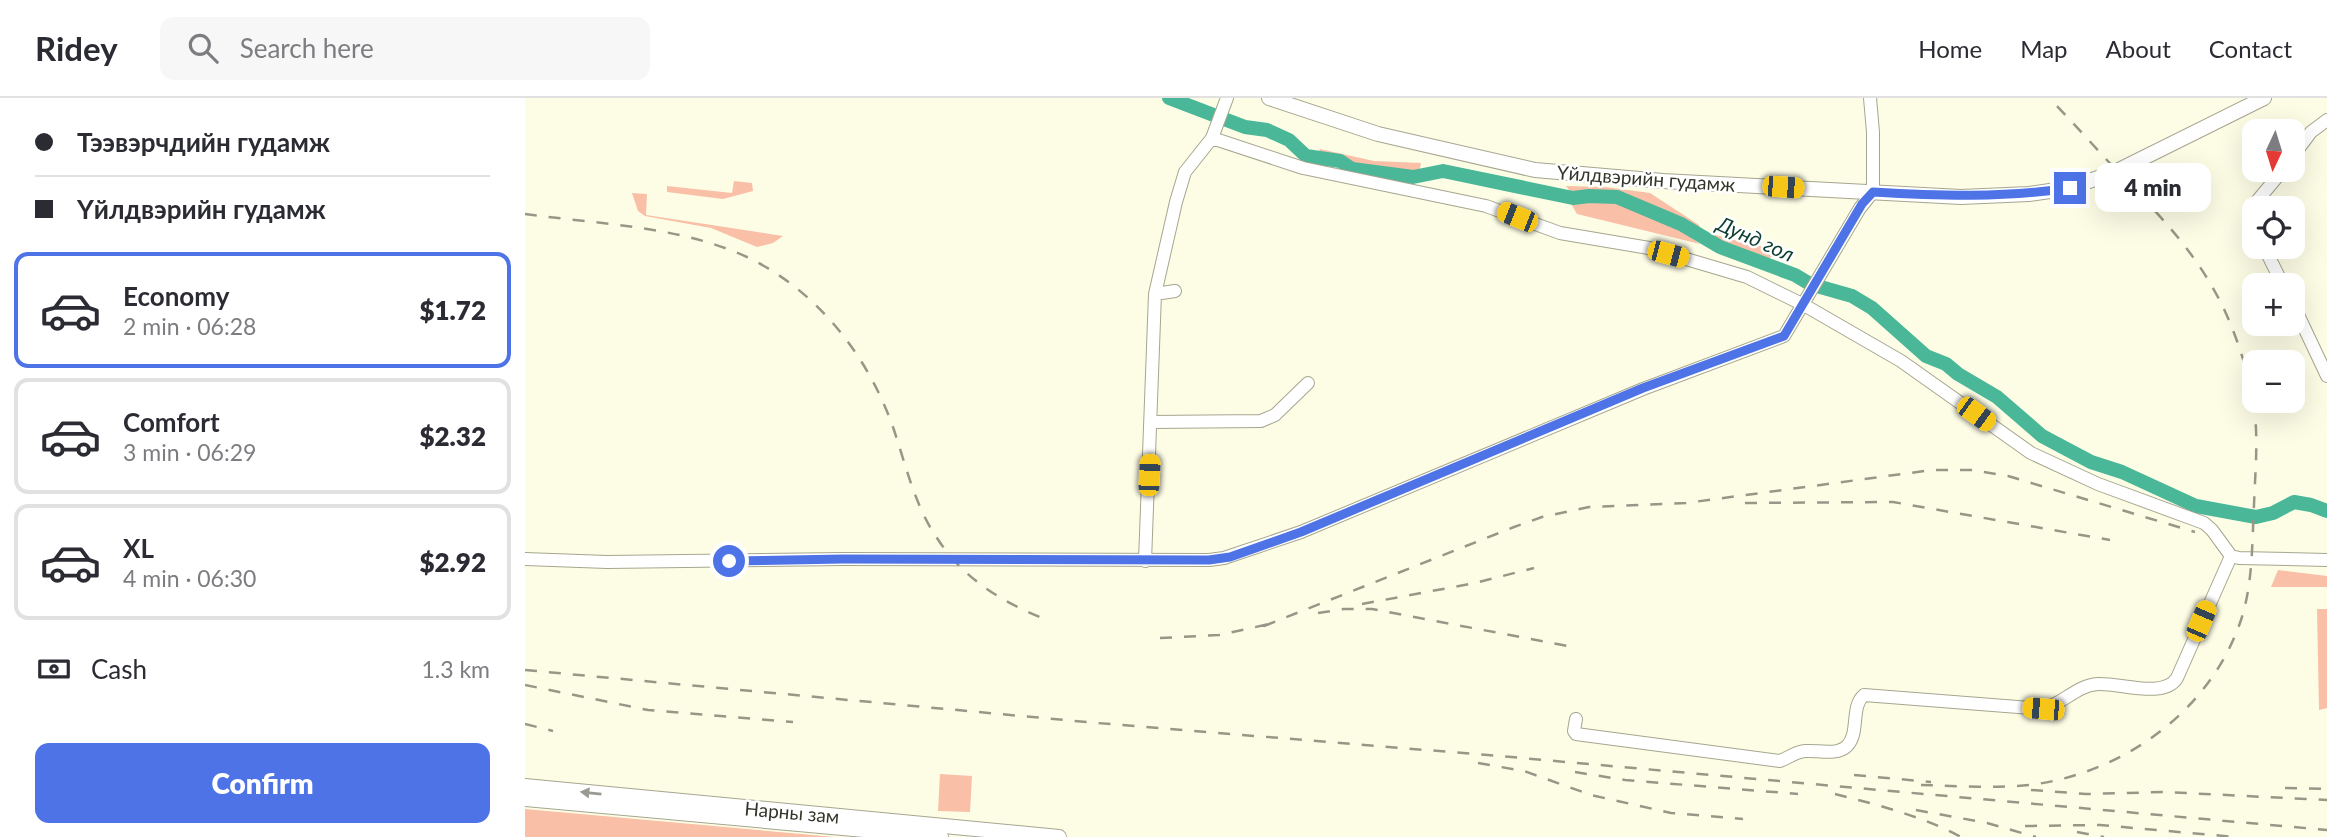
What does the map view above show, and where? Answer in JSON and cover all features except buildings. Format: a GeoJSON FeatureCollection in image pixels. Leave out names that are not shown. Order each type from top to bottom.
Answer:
{"type":"FeatureCollection","features":[{"type":"Feature","properties":{"kind":"main road","name":"Yйлдвэрийн гудамж"},"geometry":{"type":"LineString","coordinates":[[1269,98],[1378,134],[1535,170],[1663,181],[1961,197],[2029,194],[2070,188],[2117,171],[2265,98]]}},
{"type":"Feature","properties":{"kind":"main road","name":"Нарны зам"},"geometry":{"type":"LineString","coordinates":[[525,786],[1059,837]]}},
{"type":"Feature","properties":{"kind":"main road","name":"Нарны зам"},"geometry":{"type":"LineString","coordinates":[[525,799],[941,837]]}},
{"type":"Feature","properties":{"kind":"street"},"geometry":{"type":"LineString","coordinates":[[1145,561],[1155,294],[1175,202],[1185,172],[1214,135],[1227,98]]}},
{"type":"Feature","properties":{"kind":"street"},"geometry":{"type":"LineString","coordinates":[[525,559],[607,562],[1220,559],[1301,532],[1643,388],[1784,336],[1862,204],[1873,192],[1870,98]]}},
{"type":"Feature","properties":{"kind":"street"},"geometry":{"type":"LineString","coordinates":[[2305,140],[2327,120]]}},
{"type":"Feature","properties":{"kind":"street"},"geometry":{"type":"LineString","coordinates":[[1214,135],[1303,169],[1486,206],[1560,233],[1649,248],[1747,277],[1805,302],[1920,373],[2031,453],[2098,484],[2204,523],[2231,556],[2327,561]]}},
{"type":"Feature","properties":{"kind":"street"},"geometry":{"type":"LineString","coordinates":[[2261,196],[2273,182]]}},
{"type":"Feature","properties":{"kind":"street"},"geometry":{"type":"LineString","coordinates":[[1155,294],[1175,291]]}},
{"type":"Feature","properties":{"kind":"street"},"geometry":{"type":"LineString","coordinates":[[2305,329],[2327,376]]}},
{"type":"Feature","properties":{"kind":"street"},"geometry":{"type":"LineString","coordinates":[[1151,422],[1261,421],[1275,415],[1308,383]]}},
{"type":"Feature","properties":{"kind":"street"},"geometry":{"type":"LineString","coordinates":[[1576,719],[1576,734],[1780,761],[1797,752],[1839,750],[1848,746],[1859,700],[1864,695],[2043,709],[2055,706],[2088,686],[2099,684],[2168,688],[2178,678],[2231,556]]}},
{"type":"Feature","properties":{"kind":"shaded area"},"geometry":{"type":"Polygon","coordinates":[[[1320,149],[1374,161],[1421,163],[1419,174],[1361,168],[1318,154],[1320,149]]]}},
{"type":"Feature","properties":{"kind":"shaded area"},"geometry":{"type":"Polygon","coordinates":[[[734,181],[752,183],[753,191],[723,199],[667,192],[667,186],[732,193],[734,181]]]}},
{"type":"Feature","properties":{"kind":"shaded area"},"geometry":{"type":"Polygon","coordinates":[[[1566,186],[1605,187],[1650,193],[1699,225],[1701,232],[1638,202],[1612,194],[1572,194],[1566,186]]]}},
{"type":"Feature","properties":{"kind":"shaded area"},"geometry":{"type":"Polygon","coordinates":[[[632,193],[647,194],[646,215],[783,236],[773,243],[757,247],[711,228],[645,216],[638,211],[632,193]]]}},
{"type":"Feature","properties":{"kind":"shaded area"},"geometry":{"type":"Polygon","coordinates":[[[1602,199],[1653,216],[1700,244],[1577,214],[1570,202],[1602,199]]]}},
{"type":"Feature","properties":{"kind":"shaded area"},"geometry":{"type":"Polygon","coordinates":[[[1715,235],[1776,250],[1769,259],[1739,252],[1713,240],[1715,235]]]}},
{"type":"Feature","properties":{"kind":"shaded area"},"geometry":{"type":"Polygon","coordinates":[[[2278,570],[2327,576],[2327,587],[2271,587],[2278,570]]]}},
{"type":"Feature","properties":{"kind":"shaded area"},"geometry":{"type":"Polygon","coordinates":[[[2317,609],[2327,609],[2327,708],[2319,710],[2317,609]]]}},
{"type":"Feature","properties":{"kind":"shaded area"},"geometry":{"type":"Polygon","coordinates":[[[940,774],[972,776],[970,812],[938,811],[940,774]]]}},
{"type":"Feature","properties":{"kind":"shaded area"},"geometry":{"type":"Polygon","coordinates":[[[525,809],[835,837],[525,837],[525,809]]]}},
{"type":"Feature","properties":{"kind":"waterway","name":"Дунд гол"},"geometry":{"type":"LineString","coordinates":[[1169,98],[1245,127],[1267,130],[1289,140],[1306,156],[1340,161],[1352,169],[1413,177],[1443,171],[1573,198],[1617,197],[1681,224],[1720,247],[1795,275],[1810,284],[1852,296],[1872,308],[1926,356],[1946,364],[1997,397],[2042,436],[2091,462],[2122,472],[2196,506],[2256,517],[2273,513],[2294,502],[2327,511]]}},
{"type":"Feature","properties":{"kind":"railway"},"geometry":{"type":"LineString","coordinates":[[1921,785],[1994,787],[2037,784],[2071,777],[2134,749],[2162,730],[2187,707],[2209,681],[2227,652],[2241,620],[2248,592],[2256,426],[2250,386],[2231,326],[2209,281],[2175,233],[2049,98]]}},
{"type":"Feature","properties":{"kind":"railway"},"geometry":{"type":"LineString","coordinates":[[525,214],[667,232],[694,239],[747,257],[796,288],[838,329],[870,377],[894,430],[923,513],[948,553],[987,589],[1017,607],[1050,621]]}},
{"type":"Feature","properties":{"kind":"railway"},"geometry":{"type":"LineString","coordinates":[[1264,626],[1542,517],[1589,507],[1686,503],[1932,470],[1972,470],[2008,476],[2195,532]]}},
{"type":"Feature","properties":{"kind":"railway"},"geometry":{"type":"LineString","coordinates":[[1745,503],[1893,502],[2110,540]]}},
{"type":"Feature","properties":{"kind":"railway"},"geometry":{"type":"LineString","coordinates":[[1362,604],[1475,583],[1534,568]]}},
{"type":"Feature","properties":{"kind":"railway"},"geometry":{"type":"LineString","coordinates":[[1318,613],[1372,609],[1573,647]]}},
{"type":"Feature","properties":{"kind":"railway"},"geometry":{"type":"LineString","coordinates":[[1160,638],[1219,635],[1274,623]]}},
{"type":"Feature","properties":{"kind":"railway"},"geometry":{"type":"LineString","coordinates":[[525,670],[1097,723],[2327,830]]}},
{"type":"Feature","properties":{"kind":"railway"},"geometry":{"type":"LineString","coordinates":[[525,685],[648,710],[793,722]]}},
{"type":"Feature","properties":{"kind":"railway"},"geometry":{"type":"LineString","coordinates":[[525,724],[553,731]]}},
{"type":"Feature","properties":{"kind":"railway"},"geometry":{"type":"LineString","coordinates":[[1478,763],[1524,771],[1591,795],[1671,813],[1743,819]]}},
{"type":"Feature","properties":{"kind":"railway"},"geometry":{"type":"LineString","coordinates":[[1575,772],[1625,780],[1798,794]]}},
{"type":"Feature","properties":{"kind":"railway"},"geometry":{"type":"LineString","coordinates":[[1854,775],[1931,782]]}},
{"type":"Feature","properties":{"kind":"railway"},"geometry":{"type":"LineString","coordinates":[[2285,788],[2327,789]]}},
{"type":"Feature","properties":{"kind":"railway"},"geometry":{"type":"LineString","coordinates":[[2031,790],[2086,794],[2165,792],[2327,800]]}},
{"type":"Feature","properties":{"kind":"railway"},"geometry":{"type":"LineString","coordinates":[[1835,794],[1915,817],[1961,837]]}},
{"type":"Feature","properties":{"kind":"railway"},"geometry":{"type":"LineString","coordinates":[[1916,810],[1987,823],[2036,837]]}},
{"type":"Feature","properties":{"kind":"railway"},"geometry":{"type":"LineString","coordinates":[[2025,826],[2100,825],[2235,837]]}},
{"type":"Feature","properties":{"kind":"railway"},"geometry":{"type":"LineString","coordinates":[[2077,832],[2104,837]]}},
{"type":"Feature","properties":{"kind":"route"},"geometry":{"type":"LineString","coordinates":[[729,561],[1209,560],[1230,557],[1301,532],[1643,388],[1784,336],[1862,204],[1873,192],[1961,197],[2029,194],[2070,188]]}}]}
